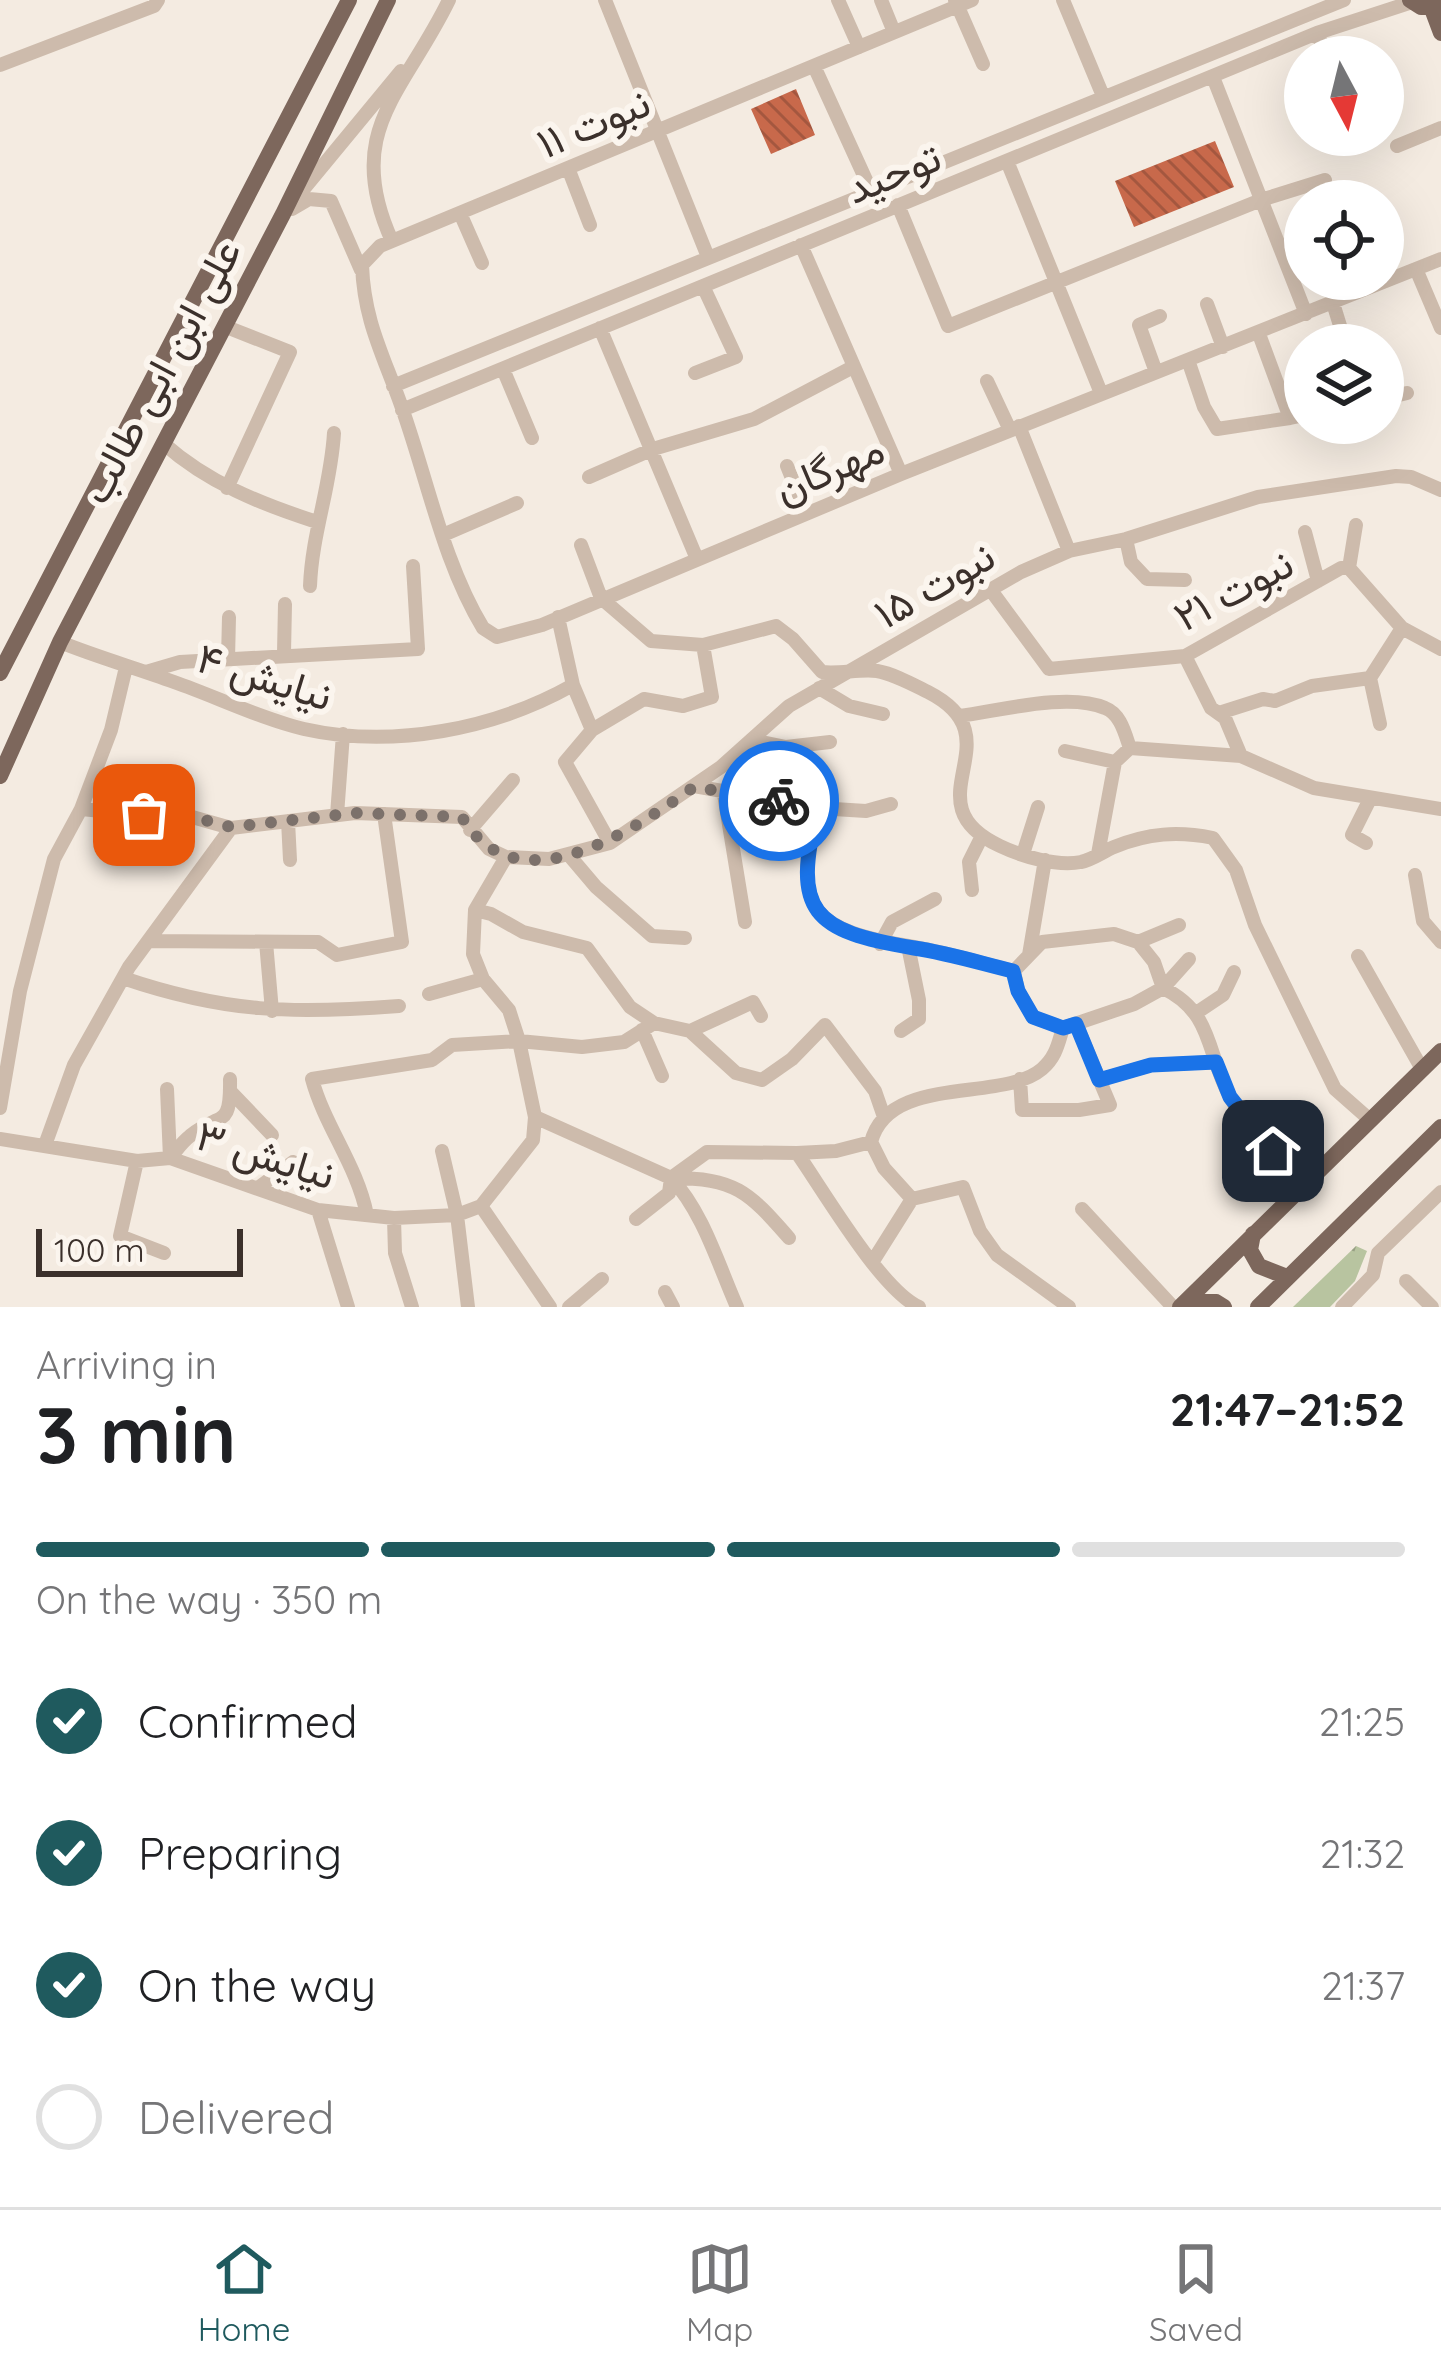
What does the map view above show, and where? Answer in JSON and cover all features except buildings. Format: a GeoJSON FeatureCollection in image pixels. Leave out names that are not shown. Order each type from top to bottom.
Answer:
{"type":"FeatureCollection","features":[{"type":"Feature","properties":{"kind":"main road","name":"علی ابن ابی طالب"},"geometry":{"type":"LineString","coordinates":[[0,673],[349,0]]}},
{"type":"Feature","properties":{"kind":"main road","name":"علی ابن ابی طالب"},"geometry":{"type":"LineString","coordinates":[[0,776],[60,642],[283,214],[388,0]]}},
{"type":"Feature","properties":{"kind":"main road"},"geometry":{"type":"LineString","coordinates":[[1411,1],[1436,8],[1440,30]]}},
{"type":"Feature","properties":{"kind":"main road"},"geometry":{"type":"LineString","coordinates":[[1180,1305],[1441,1052]]}},
{"type":"Feature","properties":{"kind":"main road"},"geometry":{"type":"LineString","coordinates":[[1258,1307],[1441,1127]]}},
{"type":"Feature","properties":{"kind":"main road"},"geometry":{"type":"LineString","coordinates":[[1254,1233],[1250,1250],[1259,1267],[1287,1277]]}},
{"type":"Feature","properties":{"kind":"main road"},"geometry":{"type":"LineString","coordinates":[[1180,1305],[1216,1302],[1224,1307]]}},
{"type":"Feature","properties":{"kind":"street"},"geometry":{"type":"LineString","coordinates":[[0,65],[154,6],[158,0]]}},
{"type":"Feature","properties":{"kind":"street"},"geometry":{"type":"LineString","coordinates":[[392,241],[372,182],[372,147],[383,113],[449,0]]}},
{"type":"Feature","properties":{"kind":"street"},"geometry":{"type":"LineString","coordinates":[[605,0],[708,257]]}},
{"type":"Feature","properties":{"kind":"street"},"geometry":{"type":"LineString","coordinates":[[838,0],[859,47]]}},
{"type":"Feature","properties":{"kind":"street"},"geometry":{"type":"LineString","coordinates":[[881,0],[894,32]]}},
{"type":"Feature","properties":{"kind":"street"},"geometry":{"type":"LineString","coordinates":[[1064,0],[1102,95]]}},
{"type":"Feature","properties":{"kind":"street","name":"توحید"},"geometry":{"type":"LineString","coordinates":[[393,386],[1026,128],[1305,6],[1344,0]]}},
{"type":"Feature","properties":{"kind":"street","name":"توحید"},"geometry":{"type":"LineString","coordinates":[[403,410],[1317,34],[1411,1]]}},
{"type":"Feature","properties":{"kind":"street"},"geometry":{"type":"LineString","coordinates":[[962,2],[983,64]]}},
{"type":"Feature","properties":{"kind":"street","name":"نبوت ۱۱"},"geometry":{"type":"LineString","coordinates":[[362,274],[362,265],[392,241],[962,2]]}},
{"type":"Feature","properties":{"kind":"street"},"geometry":{"type":"LineString","coordinates":[[283,214],[434,30]]}},
{"type":"Feature","properties":{"kind":"street"},"geometry":{"type":"LineString","coordinates":[[814,66],[871,190]]}},
{"type":"Feature","properties":{"kind":"street"},"geometry":{"type":"LineString","coordinates":[[1213,77],[1306,314]]}},
{"type":"Feature","properties":{"kind":"street"},"geometry":{"type":"LineString","coordinates":[[1026,128],[1034,150]]}},
{"type":"Feature","properties":{"kind":"street"},"geometry":{"type":"LineString","coordinates":[[1404,143],[1441,128]]}},
{"type":"Feature","properties":{"kind":"street"},"geometry":{"type":"LineString","coordinates":[[1007,160],[1101,393]]}},
{"type":"Feature","properties":{"kind":"street"},"geometry":{"type":"LineString","coordinates":[[568,168],[590,225]]}},
{"type":"Feature","properties":{"kind":"street"},"geometry":{"type":"LineString","coordinates":[[898,206],[948,326],[1284,193]]}},
{"type":"Feature","properties":{"kind":"street"},"geometry":{"type":"LineString","coordinates":[[283,214],[309,200],[331,201],[362,274],[373,338],[393,386]]}},
{"type":"Feature","properties":{"kind":"street"},"geometry":{"type":"LineString","coordinates":[[460,213],[482,263]]}},
{"type":"Feature","properties":{"kind":"street"},"geometry":{"type":"LineString","coordinates":[[801,245],[901,474]]}},
{"type":"Feature","properties":{"kind":"street","name":"مهرگان"},"geometry":{"type":"LineString","coordinates":[[393,386],[443,535],[483,628],[497,637],[558,617],[1014,428],[1441,259]]}},
{"type":"Feature","properties":{"kind":"street"},"geometry":{"type":"LineString","coordinates":[[1416,269],[1441,328]]}},
{"type":"Feature","properties":{"kind":"street"},"geometry":{"type":"LineString","coordinates":[[695,373],[736,357],[703,286]]}},
{"type":"Feature","properties":{"kind":"street"},"geometry":{"type":"LineString","coordinates":[[1333,303],[1340,324]]}},
{"type":"Feature","properties":{"kind":"street"},"geometry":{"type":"LineString","coordinates":[[1207,304],[1223,347]]}},
{"type":"Feature","properties":{"kind":"street"},"geometry":{"type":"LineString","coordinates":[[1156,372],[1139,325],[1160,316]]}},
{"type":"Feature","properties":{"kind":"street"},"geometry":{"type":"LineString","coordinates":[[224,326],[290,352],[227,488]]}},
{"type":"Feature","properties":{"kind":"street"},"geometry":{"type":"LineString","coordinates":[[600,328],[697,559]]}},
{"type":"Feature","properties":{"kind":"street"},"geometry":{"type":"LineString","coordinates":[[1258,334],[1284,388]]}},
{"type":"Feature","properties":{"kind":"street"},"geometry":{"type":"LineString","coordinates":[[1188,360],[1217,429],[1284,419]]}},
{"type":"Feature","properties":{"kind":"street"},"geometry":{"type":"LineString","coordinates":[[589,477],[653,449],[754,419],[853,367]]}},
{"type":"Feature","properties":{"kind":"street"},"geometry":{"type":"LineString","coordinates":[[503,369],[532,438]]}},
{"type":"Feature","properties":{"kind":"street"},"geometry":{"type":"LineString","coordinates":[[987,381],[1014,428],[1069,551]]}},
{"type":"Feature","properties":{"kind":"street"},"geometry":{"type":"LineString","coordinates":[[310,586],[311,544],[332,469],[334,433]]}},
{"type":"Feature","properties":{"kind":"street"},"geometry":{"type":"LineString","coordinates":[[163,443],[227,488],[317,522]]}},
{"type":"Feature","properties":{"kind":"street"},"geometry":{"type":"LineString","coordinates":[[788,466],[806,513]]}},
{"type":"Feature","properties":{"kind":"street","name":"نبوت ۱۵"},"geometry":{"type":"LineString","coordinates":[[506,857],[549,859],[610,843],[694,787],[789,706],[990,589],[1069,551],[1281,493],[1404,476],[1441,490]]}},
{"type":"Feature","properties":{"kind":"street"},"geometry":{"type":"LineString","coordinates":[[443,535],[517,503]]}},
{"type":"Feature","properties":{"kind":"street"},"geometry":{"type":"LineString","coordinates":[[1349,568],[1356,525]]}},
{"type":"Feature","properties":{"kind":"street"},"geometry":{"type":"LineString","coordinates":[[1305,532],[1318,580]]}},
{"type":"Feature","properties":{"kind":"street"},"geometry":{"type":"LineString","coordinates":[[1126,539],[1131,562],[1147,578],[1185,580]]}},
{"type":"Feature","properties":{"kind":"street"},"geometry":{"type":"LineString","coordinates":[[581,545],[601,598],[651,641],[703,645],[776,626],[822,672],[890,674],[946,702],[959,716],[969,741],[958,801],[972,830],[982,836],[1045,860],[1081,862],[1146,836],[1183,832],[1213,838],[1236,870],[1255,925],[1335,1089],[1369,1119]]}},
{"type":"Feature","properties":{"kind":"street","name":"نیایش ۴"},"geometry":{"type":"LineString","coordinates":[[146,672],[180,662],[284,653],[418,649],[412,566]]}},
{"type":"Feature","properties":{"kind":"street","name":"نبوت ۲۱"},"geometry":{"type":"LineString","coordinates":[[990,589],[1049,669],[1185,656],[1333,571],[1349,568],[1402,628],[1441,649]]}},
{"type":"Feature","properties":{"kind":"street"},"geometry":{"type":"LineString","coordinates":[[284,653],[285,604]]}},
{"type":"Feature","properties":{"kind":"street"},"geometry":{"type":"LineString","coordinates":[[228,659],[229,617]]}},
{"type":"Feature","properties":{"kind":"street"},"geometry":{"type":"LineString","coordinates":[[558,617],[573,685],[592,730]]}},
{"type":"Feature","properties":{"kind":"street"},"geometry":{"type":"LineString","coordinates":[[1380,724],[1370,678],[1402,628]]}},
{"type":"Feature","properties":{"kind":"street","name":"نیایش ۴"},"geometry":{"type":"LineString","coordinates":[[60,642],[271,718],[343,734],[469,728],[542,702],[573,685]]}},
{"type":"Feature","properties":{"kind":"street"},"geometry":{"type":"LineString","coordinates":[[610,843],[565,762],[592,730],[644,699],[683,706],[712,697],[703,645]]}},
{"type":"Feature","properties":{"kind":"street"},"geometry":{"type":"LineString","coordinates":[[1185,656],[1211,708],[1225,718],[1241,757]]}},
{"type":"Feature","properties":{"kind":"street"},"geometry":{"type":"LineString","coordinates":[[0,1108],[20,991],[54,859],[82,809],[111,730],[127,667]]}},
{"type":"Feature","properties":{"kind":"street"},"geometry":{"type":"LineString","coordinates":[[1219,713],[1263,699],[1275,701],[1312,686],[1370,678]]}},
{"type":"Feature","properties":{"kind":"street"},"geometry":{"type":"LineString","coordinates":[[819,688],[849,706],[883,714]]}},
{"type":"Feature","properties":{"kind":"street"},"geometry":{"type":"LineString","coordinates":[[959,716],[1066,701],[1106,708],[1118,718],[1130,748]]}},
{"type":"Feature","properties":{"kind":"street"},"geometry":{"type":"LineString","coordinates":[[337,815],[343,734]]}},
{"type":"Feature","properties":{"kind":"street"},"geometry":{"type":"LineString","coordinates":[[751,740],[786,747],[830,742]]}},
{"type":"Feature","properties":{"kind":"street"},"geometry":{"type":"LineString","coordinates":[[1098,854],[1115,762],[1130,748],[1241,757],[1314,788],[1441,809]]}},
{"type":"Feature","properties":{"kind":"street"},"geometry":{"type":"LineString","coordinates":[[1065,751],[1115,762]]}},
{"type":"Feature","properties":{"kind":"street"},"geometry":{"type":"LineString","coordinates":[[470,830],[512,780]]}},
{"type":"Feature","properties":{"kind":"street"},"geometry":{"type":"LineString","coordinates":[[694,787],[818,808],[866,811],[891,804]]}},
{"type":"Feature","properties":{"kind":"street"},"geometry":{"type":"LineString","coordinates":[[724,794],[745,922]]}},
{"type":"Feature","properties":{"kind":"street"},"geometry":{"type":"LineString","coordinates":[[1366,843],[1352,835],[1370,799]]}},
{"type":"Feature","properties":{"kind":"street"},"geometry":{"type":"LineString","coordinates":[[1023,854],[1038,807]]}},
{"type":"Feature","properties":{"kind":"street"},"geometry":{"type":"LineString","coordinates":[[818,808],[805,871],[811,904],[832,927],[880,944],[908,946],[1013,971]]}},
{"type":"Feature","properties":{"kind":"street"},"geometry":{"type":"LineString","coordinates":[[82,809],[144,815],[171,811],[231,827],[337,815],[462,817],[489,849],[506,857],[475,910],[473,954],[483,979],[509,1010],[535,1118],[533,1140],[481,1206],[550,1307]]}},
{"type":"Feature","properties":{"kind":"street"},"geometry":{"type":"LineString","coordinates":[[149,941],[318,942],[337,955],[402,942],[384,814]]}},
{"type":"Feature","properties":{"kind":"street"},"geometry":{"type":"LineString","coordinates":[[288,821],[290,860]]}},
{"type":"Feature","properties":{"kind":"street"},"geometry":{"type":"LineString","coordinates":[[45,1145],[74,1065],[123,978],[231,827]]}},
{"type":"Feature","properties":{"kind":"street"},"geometry":{"type":"LineString","coordinates":[[972,890],[969,862],[982,836]]}},
{"type":"Feature","properties":{"kind":"street"},"geometry":{"type":"LineString","coordinates":[[568,854],[596,887],[652,936],[685,938]]}},
{"type":"Feature","properties":{"kind":"street"},"geometry":{"type":"LineString","coordinates":[[1029,955],[1045,860]]}},
{"type":"Feature","properties":{"kind":"street"},"geometry":{"type":"LineString","coordinates":[[1415,875],[1423,920],[1441,941]]}},
{"type":"Feature","properties":{"kind":"street"},"geometry":{"type":"LineString","coordinates":[[880,944],[892,922],[934,899]]}},
{"type":"Feature","properties":{"kind":"street"},"geometry":{"type":"LineString","coordinates":[[475,910],[523,932],[586,948],[648,1026],[662,1076]]}},
{"type":"Feature","properties":{"kind":"street"},"geometry":{"type":"LineString","coordinates":[[1138,942],[1179,925]]}},
{"type":"Feature","properties":{"kind":"street"},"geometry":{"type":"LineString","coordinates":[[1013,971],[1042,942],[1114,934],[1138,942],[1154,962],[1163,988],[1184,998],[1196,1012],[1230,1097],[1302,1184]]}},
{"type":"Feature","properties":{"kind":"street"},"geometry":{"type":"LineString","coordinates":[[266,942],[272,1011]]}},
{"type":"Feature","properties":{"kind":"street"},"geometry":{"type":"LineString","coordinates":[[901,1031],[919,1019],[920,1000],[908,946]]}},
{"type":"Feature","properties":{"kind":"street"},"geometry":{"type":"LineString","coordinates":[[1358,956],[1422,1069]]}},
{"type":"Feature","properties":{"kind":"street"},"geometry":{"type":"LineString","coordinates":[[1013,971],[1033,1017],[1069,1026],[1163,988],[1189,959]]}},
{"type":"Feature","properties":{"kind":"street"},"geometry":{"type":"LineString","coordinates":[[1196,1012],[1223,994],[1234,972]]}},
{"type":"Feature","properties":{"kind":"street"},"geometry":{"type":"LineString","coordinates":[[123,978],[186,999],[272,1011],[399,1006]]}},
{"type":"Feature","properties":{"kind":"street"},"geometry":{"type":"LineString","coordinates":[[429,994],[483,979]]}},
{"type":"Feature","properties":{"kind":"street"},"geometry":{"type":"LineString","coordinates":[[368,1214],[361,1181],[317,1098],[312,1079],[433,1060],[452,1045],[519,1041],[582,1047],[624,1042],[648,1026],[691,1031],[753,1002],[761,1016]]}},
{"type":"Feature","properties":{"kind":"street"},"geometry":{"type":"LineString","coordinates":[[691,1031],[736,1073],[762,1080],[792,1059],[825,1025],[875,1091],[884,1117]]}},
{"type":"Feature","properties":{"kind":"street"},"geometry":{"type":"LineString","coordinates":[[912,1199],[884,1168],[872,1142],[876,1124],[896,1107],[1040,1071],[1056,1054],[1069,1026]]}},
{"type":"Feature","properties":{"kind":"street"},"geometry":{"type":"LineString","coordinates":[[1020,1079],[1022,1110],[1110,1105],[1069,1026]]}},
{"type":"Feature","properties":{"kind":"street"},"geometry":{"type":"LineString","coordinates":[[1099,1080],[1151,1065],[1216,1062]]}},
{"type":"Feature","properties":{"kind":"street"},"geometry":{"type":"LineString","coordinates":[[170,1158],[192,1133],[220,1122],[231,1106],[231,1086],[272,1135]]}},
{"type":"Feature","properties":{"kind":"street"},"geometry":{"type":"LineString","coordinates":[[167,1089],[170,1158]]}},
{"type":"Feature","properties":{"kind":"street"},"geometry":{"type":"LineString","coordinates":[[535,1118],[671,1178],[726,1181],[752,1196],[789,1238]]}},
{"type":"Feature","properties":{"kind":"street","name":"نیایش ۳"},"geometry":{"type":"LineString","coordinates":[[0,1138],[137,1161],[170,1158],[318,1210],[394,1218],[457,1215],[481,1206]]}},
{"type":"Feature","properties":{"kind":"street"},"geometry":{"type":"LineString","coordinates":[[635,1219],[669,1192],[671,1178],[707,1152],[836,1151],[872,1142]]}},
{"type":"Feature","properties":{"kind":"street"},"geometry":{"type":"LineString","coordinates":[[442,1150],[457,1215],[468,1307]]}},
{"type":"Feature","properties":{"kind":"street"},"geometry":{"type":"LineString","coordinates":[[797,1153],[873,1261],[911,1305]]}},
{"type":"Feature","properties":{"kind":"street"},"geometry":{"type":"LineString","coordinates":[[137,1161],[120,1236],[164,1252]]}},
{"type":"Feature","properties":{"kind":"street"},"geometry":{"type":"LineString","coordinates":[[258,1189],[293,1162]]}},
{"type":"Feature","properties":{"kind":"street"},"geometry":{"type":"LineString","coordinates":[[671,1178],[684,1192],[737,1307]]}},
{"type":"Feature","properties":{"kind":"street"},"geometry":{"type":"LineString","coordinates":[[873,1261],[912,1199],[963,1187],[980,1231],[997,1255],[1069,1307]]}},
{"type":"Feature","properties":{"kind":"street"},"geometry":{"type":"LineString","coordinates":[[1342,1307],[1373,1275],[1378,1252],[1441,1192]]}},
{"type":"Feature","properties":{"kind":"street"},"geometry":{"type":"LineString","coordinates":[[1082,1209],[1180,1305]]}},
{"type":"Feature","properties":{"kind":"street"},"geometry":{"type":"LineString","coordinates":[[318,1210],[348,1307]]}},
{"type":"Feature","properties":{"kind":"street"},"geometry":{"type":"LineString","coordinates":[[394,1218],[395,1253],[412,1307]]}},
{"type":"Feature","properties":{"kind":"street"},"geometry":{"type":"LineString","coordinates":[[569,1307],[602,1279]]}},
{"type":"Feature","properties":{"kind":"street"},"geometry":{"type":"LineString","coordinates":[[1406,1281],[1432,1307]]}},
{"type":"Feature","properties":{"kind":"street"},"geometry":{"type":"LineString","coordinates":[[891,1307],[911,1305]]}},
{"type":"Feature","properties":{"kind":"green space"},"geometry":{"type":"Polygon","coordinates":[[[1356,1246],[1367,1251],[1355,1281],[1330,1307],[1293,1307],[1356,1246]]]}},
{"type":"Feature","properties":{"kind":"way so far"},"geometry":{"type":"LineString","coordinates":[[144,815],[171,811],[231,827],[355,813],[462,817],[489,849],[506,857],[549,859],[610,843],[694,787],[779,801]]}},
{"type":"Feature","properties":{"kind":"route"},"geometry":{"type":"LineString","coordinates":[[779,801],[818,808],[805,871],[811,904],[832,927],[880,944],[940,952],[1013,971],[1033,1017],[1063,1028],[1076,1024],[1099,1080],[1151,1065],[1216,1062],[1230,1097],[1273,1151]]}}]}
